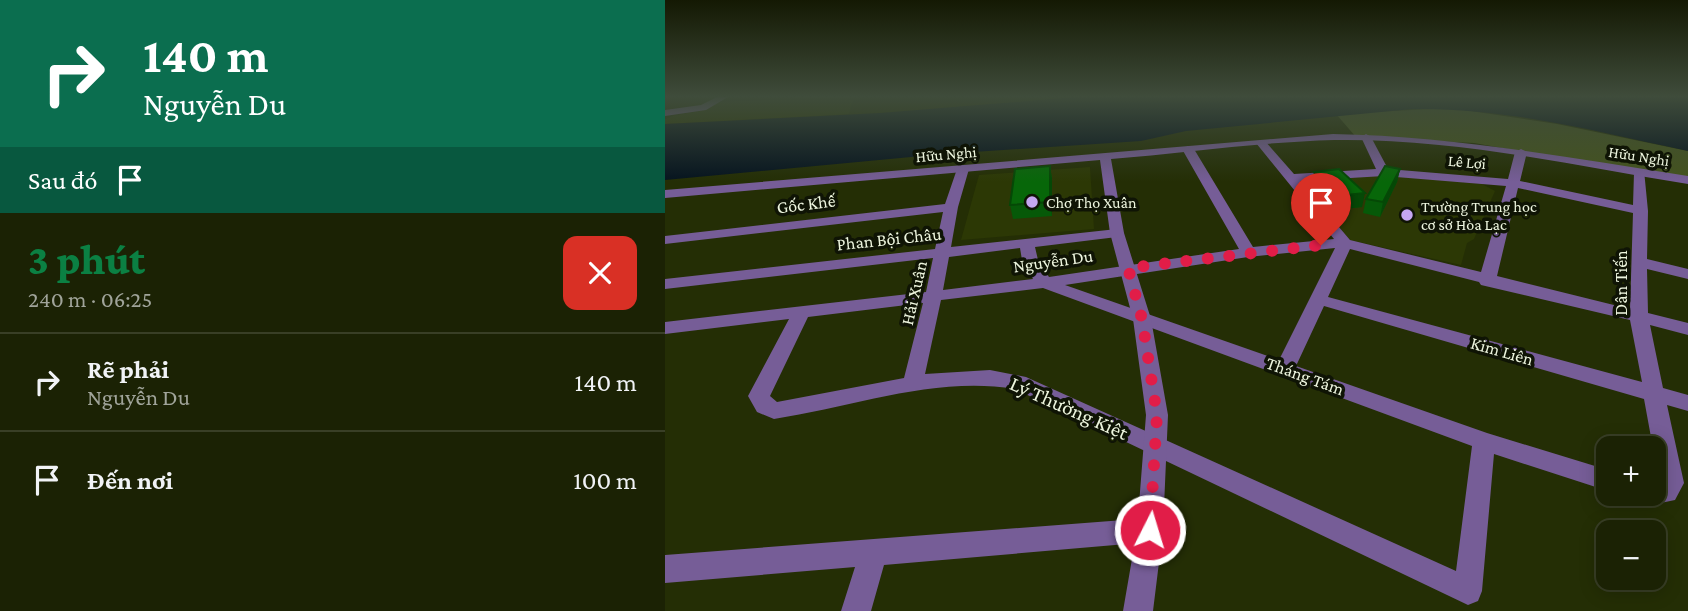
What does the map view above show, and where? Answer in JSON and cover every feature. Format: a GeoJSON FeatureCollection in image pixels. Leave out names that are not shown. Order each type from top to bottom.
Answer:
{"type":"FeatureCollection","features":[{"type":"Feature","properties":{"kind":"street","name":"Hữu Nghị"},"geometry":{"type":"LineString","coordinates":[[668,196],[1105,156],[1366,137],[1521,152],[1688,180]]}},
{"type":"Feature","properties":{"kind":"street"},"geometry":{"type":"LineString","coordinates":[[1366,137],[1384,172]]}},
{"type":"Feature","properties":{"kind":"street"},"geometry":{"type":"LineString","coordinates":[[1261,143],[1345,243],[1285,369]]}},
{"type":"Feature","properties":{"kind":"street"},"geometry":{"type":"LineString","coordinates":[[1188,149],[1248,252]]}},
{"type":"Feature","properties":{"kind":"street"},"geometry":{"type":"LineString","coordinates":[[1487,281],[1521,152]]}},
{"type":"Feature","properties":{"kind":"street"},"geometry":{"type":"LineString","coordinates":[[1105,156],[1117,233],[1142,319],[1157,415],[1150,530],[1139,611]]}},
{"type":"Feature","properties":{"kind":"street","name":"Hải Xuân"},"geometry":{"type":"LineString","coordinates":[[912,385],[951,207],[963,169]]}},
{"type":"Feature","properties":{"kind":"street","name":"Lê Lợi"},"geometry":{"type":"LineString","coordinates":[[1288,178],[1384,172],[1513,183],[1641,211]]}},
{"type":"Feature","properties":{"kind":"street","name":"Dân Tiến"},"geometry":{"type":"LineString","coordinates":[[1640,173],[1639,318],[1652,393]]}},
{"type":"Feature","properties":{"kind":"street","name":"Gốc Khế"},"geometry":{"type":"LineString","coordinates":[[665,240],[951,207]]}},
{"type":"Feature","properties":{"kind":"street","name":"Phan Bội Châu"},"geometry":{"type":"LineString","coordinates":[[665,284],[1117,233]]}},
{"type":"Feature","properties":{"kind":"street"},"geometry":{"type":"LineString","coordinates":[[1027,243],[1030,260],[1044,283]]}},
{"type":"Feature","properties":{"kind":"street","name":"Nguyễn Du"},"geometry":{"type":"LineString","coordinates":[[665,328],[1044,283],[1128,268],[1248,252],[1345,243],[1487,281],[1688,329]]}},
{"type":"Feature","properties":{"kind":"street"},"geometry":{"type":"LineString","coordinates":[[1640,262],[1688,274]]}},
{"type":"Feature","properties":{"kind":"street","name":"Tháng Tám"},"geometry":{"type":"LineString","coordinates":[[1044,283],[1484,441],[1596,476]]}},
{"type":"Feature","properties":{"kind":"street","name":"Kim Liên"},"geometry":{"type":"LineString","coordinates":[[1317,299],[1688,403]]}},
{"type":"Feature","properties":{"kind":"street","name":"Lý Thường Kiệt"},"geometry":{"type":"LineString","coordinates":[[802,311],[759,396],[765,406],[775,411],[912,385],[981,376],[1020,382],[1468,591],[1484,441]]}},
{"type":"Feature","properties":{"kind":"street"},"geometry":{"type":"LineString","coordinates":[[1652,393],[1662,436]]}},
{"type":"Feature","properties":{"kind":"street"},"geometry":{"type":"LineString","coordinates":[[1666,456],[1672,483],[1666,492]]}},
{"type":"Feature","properties":{"kind":"street"},"geometry":{"type":"LineString","coordinates":[[665,569],[1150,530]]}},
{"type":"Feature","properties":{"kind":"street"},"geometry":{"type":"LineString","coordinates":[[856,611],[873,552]]}},
{"type":"Feature","properties":{"kind":"shaded area"},"geometry":{"type":"Polygon","coordinates":[[[1346,126],[1564,126],[1688,151],[1688,181],[1474,143],[1356,137],[1346,126]]]}},
{"type":"Feature","properties":{"kind":"shaded area","name":"Chợ Thọ Xuân"},"geometry":{"type":"Polygon","coordinates":[[[1090,167],[1094,229],[961,240],[979,175],[1090,167]]]}},
{"type":"Feature","properties":{"kind":"shaded area","name":"Trường Trung học cơ sở Hòa Lạc"},"geometry":{"type":"Polygon","coordinates":[[[1388,175],[1482,184],[1495,191],[1474,239],[1467,243],[1461,265],[1350,240],[1301,181],[1388,175]]]}},
{"type":"Feature","properties":{"kind":"water"},"geometry":{"type":"Polygon","coordinates":[[[665,126],[1242,126],[1186,131],[1141,141],[943,154],[665,180],[665,126]]]}},
{"type":"Feature","properties":{"kind":"water"},"geometry":{"type":"Polygon","coordinates":[[[1567,126],[1688,126],[1688,151],[1567,126]]]}},
{"type":"Feature","properties":{"kind":"building"},"geometry":{"type":"Polygon","coordinates":[[[1050,166],[1050,202],[1010,205],[1015,169],[1050,166]]]}},
{"type":"Feature","properties":{"kind":"building"},"geometry":{"type":"Polygon","coordinates":[[[1385,166],[1400,169],[1383,202],[1366,199],[1385,166]]]}},
{"type":"Feature","properties":{"kind":"building"},"geometry":{"type":"Polygon","coordinates":[[[1339,169],[1365,193],[1337,196],[1314,172],[1339,169]]]}},
{"type":"Feature","properties":{"kind":"place","name":"Chợ Thọ Xuân"},"geometry":{"type":"Point","coordinates":[1032,202]}},
{"type":"Feature","properties":{"kind":"place","name":"Trường Trung học cơ sở Hòa Lạc"},"geometry":{"type":"Point","coordinates":[1407,215]}},
{"type":"Feature","properties":{"kind":"route"},"geometry":{"type":"LineString","coordinates":[[1150,530],[1157,415],[1142,319],[1128,268],[1321,245]]}}]}
